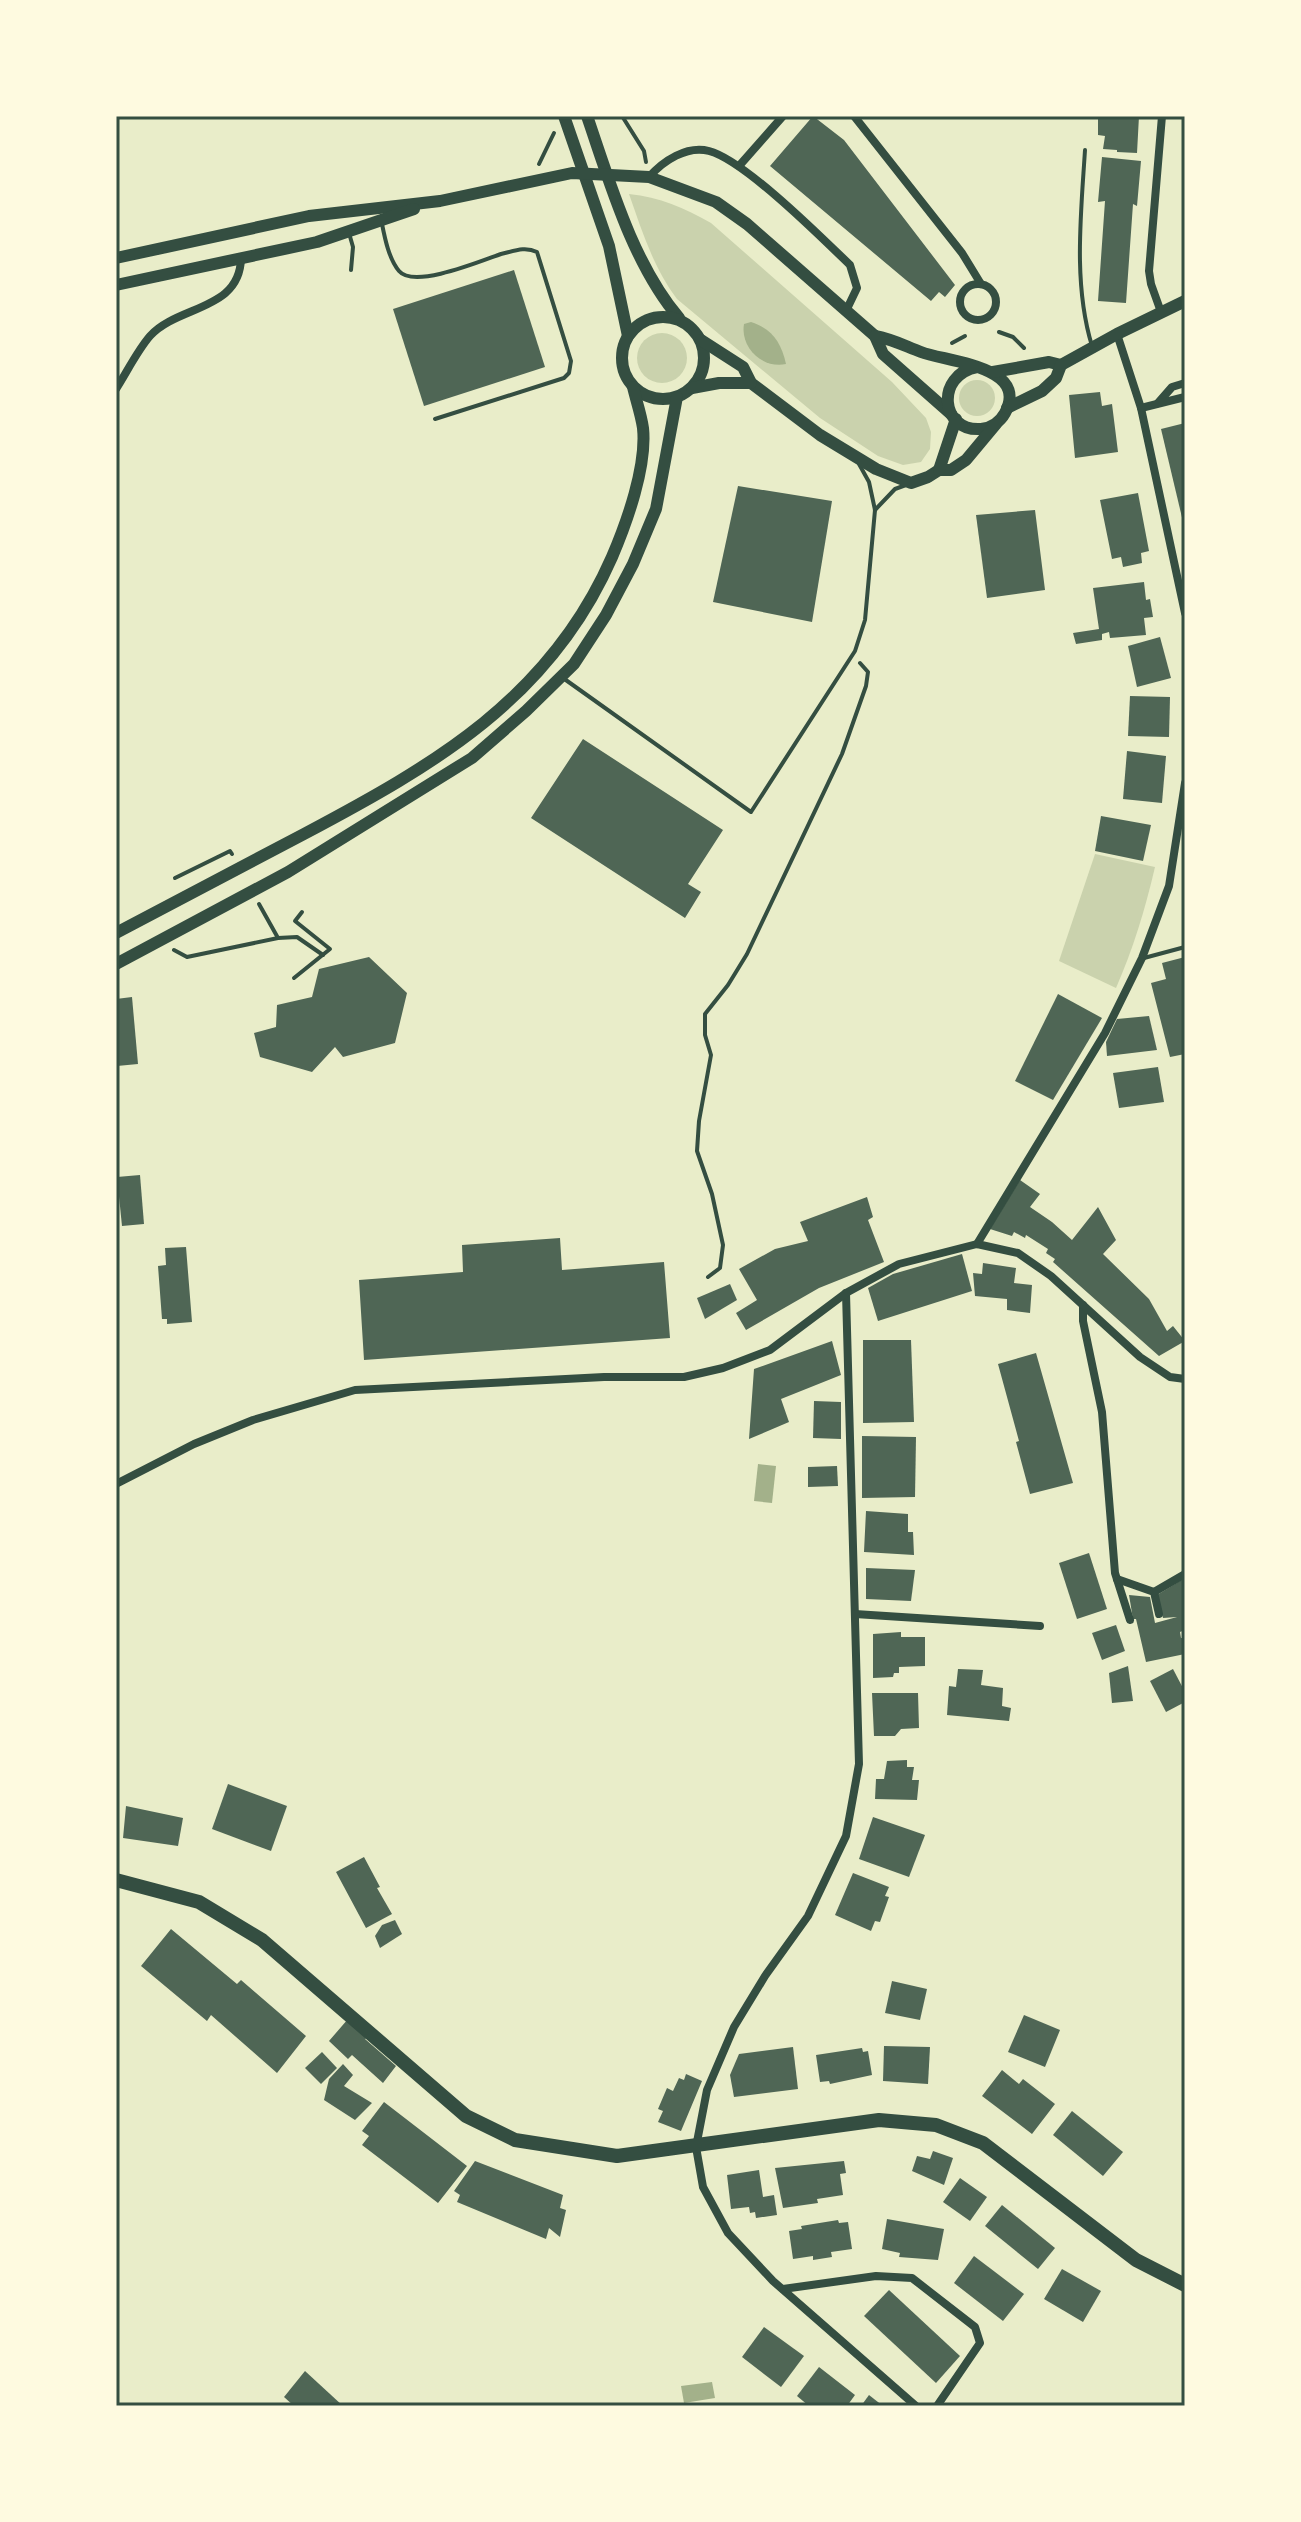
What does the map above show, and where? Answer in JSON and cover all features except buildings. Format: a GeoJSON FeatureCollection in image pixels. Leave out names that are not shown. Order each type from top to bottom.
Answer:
{"type":"FeatureCollection","features":[{"type":"Feature","properties":{"kind":"main road"},"geometry":{"type":"LineString","coordinates":[[564,116],[609,246],[628,336]]}},
{"type":"Feature","properties":{"kind":"main road"},"geometry":{"type":"LineString","coordinates":[[587,116],[646,271],[681,320]]}},
{"type":"Feature","properties":{"kind":"main road"},"geometry":{"type":"LineString","coordinates":[[116,258],[309,216],[440,201],[572,173],[647,171],[716,202],[747,224],[875,336],[883,354],[953,416],[971,428],[988,428],[996,424]]}},
{"type":"Feature","properties":{"kind":"main road"},"geometry":{"type":"LineString","coordinates":[[116,285],[317,242],[440,201]]}},
{"type":"Feature","properties":{"kind":"main road"},"geometry":{"type":"LineString","coordinates":[[116,933],[386,791],[459,744],[544,666],[601,583],[633,501],[643,430],[633,387],[622,365],[622,353],[628,336],[642,321],[655,316],[681,320],[693,328],[701,340],[743,367],[751,383],[857,459],[911,483],[939,470],[951,470],[966,460],[1007,408],[1042,391],[1056,378],[1061,365],[1185,301]]}},
{"type":"Feature","properties":{"kind":"main road"},"geometry":{"type":"LineString","coordinates":[[875,336],[993,372],[1049,362],[1061,365]]}},
{"type":"Feature","properties":{"kind":"main road"},"geometry":{"type":"LineString","coordinates":[[692,388],[704,365],[701,340]]}},
{"type":"Feature","properties":{"kind":"main road"},"geometry":{"type":"LineString","coordinates":[[939,470],[953,416],[947,397],[949,388],[960,373],[977,367]]}},
{"type":"Feature","properties":{"kind":"main road"},"geometry":{"type":"LineString","coordinates":[[993,372],[1007,387],[1007,408]]}},
{"type":"Feature","properties":{"kind":"main road"},"geometry":{"type":"LineString","coordinates":[[633,387],[654,398],[677,397],[692,388],[719,383],[751,383]]}},
{"type":"Feature","properties":{"kind":"main road"},"geometry":{"type":"LineString","coordinates":[[116,964],[288,872],[472,758],[574,664],[606,615],[633,564],[656,509],[677,397]]}},
{"type":"Feature","properties":{"kind":"main road"},"geometry":{"type":"LineString","coordinates":[[116,1880],[199,1902],[262,1940],[466,2116],[515,2140],[617,2156],[879,2120],[936,2125],[983,2143],[1136,2260],[1185,2285]]}},
{"type":"Feature","properties":{"kind":"street"},"geometry":{"type":"LineString","coordinates":[[739,166],[783,116]]}},
{"type":"Feature","properties":{"kind":"street"},"geometry":{"type":"LineString","coordinates":[[854,116],[962,253],[981,284],[991,290],[996,301],[988,317],[977,320],[962,312],[960,300],[965,290],[981,284]]}},
{"type":"Feature","properties":{"kind":"street"},"geometry":{"type":"LineString","coordinates":[[1161,312],[1149,271],[1162,116]]}},
{"type":"Feature","properties":{"kind":"street"},"geometry":{"type":"LineString","coordinates":[[647,171],[682,153],[708,150],[739,166],[850,265],[857,288],[846,311]]}},
{"type":"Feature","properties":{"kind":"street"},"geometry":{"type":"LineString","coordinates":[[116,389],[150,336],[163,325],[226,293],[235,284],[241,273],[241,258]]}},
{"type":"Feature","properties":{"kind":"street"},"geometry":{"type":"LineString","coordinates":[[1117,334],[1141,408],[1182,584],[1185,613]]}},
{"type":"Feature","properties":{"kind":"street"},"geometry":{"type":"LineString","coordinates":[[1158,404],[1172,387],[1185,383]]}},
{"type":"Feature","properties":{"kind":"street"},"geometry":{"type":"LineString","coordinates":[[1141,408],[1185,397]]}},
{"type":"Feature","properties":{"kind":"street"},"geometry":{"type":"LineString","coordinates":[[977,1244],[1105,1033],[1142,958],[1169,886],[1185,783]]}},
{"type":"Feature","properties":{"kind":"street"},"geometry":{"type":"LineString","coordinates":[[116,1484],[194,1444],[253,1420],[355,1390],[588,1377],[684,1377],[723,1368],[770,1350],[846,1293],[899,1264],[977,1244],[1018,1253],[1051,1276],[1140,1357],[1170,1377],[1185,1379]]}},
{"type":"Feature","properties":{"kind":"street"},"geometry":{"type":"LineString","coordinates":[[846,1293],[859,1764],[846,1836],[808,1916],[765,1976],[734,2027],[707,2090],[696,2147],[703,2187],[728,2233],[783,2289],[916,2406]]}},
{"type":"Feature","properties":{"kind":"street"},"geometry":{"type":"LineString","coordinates":[[1083,1305],[1083,1321],[1102,1412],[1117,1579],[1130,1620]]}},
{"type":"Feature","properties":{"kind":"street"},"geometry":{"type":"LineString","coordinates":[[1117,1579],[1154,1592],[1185,1574]]}},
{"type":"Feature","properties":{"kind":"street"},"geometry":{"type":"LineString","coordinates":[[1154,1592],[1159,1614]]}},
{"type":"Feature","properties":{"kind":"street"},"geometry":{"type":"LineString","coordinates":[[855,1614],[1040,1626]]}},
{"type":"Feature","properties":{"kind":"street"},"geometry":{"type":"LineString","coordinates":[[783,2289],[876,2276],[912,2278],[975,2327],[980,2343],[937,2406]]}},
{"type":"Feature","properties":{"kind":"lane"},"geometry":{"type":"LineString","coordinates":[[1085,150],[1081,209],[1082,307],[1092,348]]}},
{"type":"Feature","properties":{"kind":"lane"},"geometry":{"type":"LineString","coordinates":[[381,221],[391,258],[402,275],[409,277],[428,277],[519,249],[537,252],[571,361],[569,373],[564,378],[435,419]]}},
{"type":"Feature","properties":{"kind":"lane"},"geometry":{"type":"LineString","coordinates":[[348,232],[353,247],[351,270]]}},
{"type":"Feature","properties":{"kind":"lane"},"geometry":{"type":"LineString","coordinates":[[561,676],[751,812],[852,656],[865,620],[875,510],[869,482],[857,459]]}},
{"type":"Feature","properties":{"kind":"lane"},"geometry":{"type":"LineString","coordinates":[[875,510],[895,489],[911,483]]}},
{"type":"Feature","properties":{"kind":"lane"},"geometry":{"type":"LineString","coordinates":[[1142,958],[1185,947]]}},
{"type":"Feature","properties":{"kind":"path"},"geometry":{"type":"LineString","coordinates":[[622,116],[644,151],[647,171]]}},
{"type":"Feature","properties":{"kind":"path"},"geometry":{"type":"LineString","coordinates":[[539,167],[557,132]]}},
{"type":"Feature","properties":{"kind":"path"},"geometry":{"type":"LineString","coordinates":[[999,332],[1013,337],[1024,348]]}},
{"type":"Feature","properties":{"kind":"path"},"geometry":{"type":"LineString","coordinates":[[708,1277],[720,1268],[723,1245],[712,1194],[697,1151],[711,1055],[705,1035],[705,1014],[747,954],[842,754],[868,672],[852,656]]}},
{"type":"Feature","properties":{"kind":"path"},"geometry":{"type":"LineString","coordinates":[[294,978],[330,949],[295,921],[302,912]]}},
{"type":"Feature","properties":{"kind":"path"},"geometry":{"type":"LineString","coordinates":[[173,950],[187,957],[278,938],[297,937],[323,955]]}},
{"type":"Feature","properties":{"kind":"shaded area"},"geometry":{"type":"Polygon","coordinates":[[[629,194],[672,204],[711,223],[892,382],[926,418],[931,432],[930,449],[921,462],[903,465],[878,456],[820,418],[677,299],[655,261],[629,194]]]}},
{"type":"Feature","properties":{"kind":"shaded area"},"geometry":{"type":"Polygon","coordinates":[[[751,322],[765,328],[774,337],[786,364],[777,365],[761,360],[749,348],[744,324],[751,322]]]}},
{"type":"Feature","properties":{"kind":"shaded area"},"geometry":{"type":"Polygon","coordinates":[[[662,333],[680,340],[687,358],[680,376],[662,383],[644,376],[637,358],[644,340],[662,333]]]}},
{"type":"Feature","properties":{"kind":"shaded area"},"geometry":{"type":"Polygon","coordinates":[[[977,380],[990,385],[995,398],[990,411],[977,416],[964,411],[959,398],[964,385],[977,380]]]}},
{"type":"Feature","properties":{"kind":"shaded area"},"geometry":{"type":"Polygon","coordinates":[[[1095,854],[1155,867],[1138,929],[1116,988],[1059,961],[1095,854]]]}},
{"type":"Feature","properties":{"kind":"shaded area"},"geometry":{"type":"Polygon","coordinates":[[[758,1464],[776,1466],[772,1503],[754,1501],[758,1464]]]}},
{"type":"Feature","properties":{"kind":"shaded area"},"geometry":{"type":"Polygon","coordinates":[[[712,2382],[715,2398],[684,2403],[681,2386],[712,2382]]]}}]}
